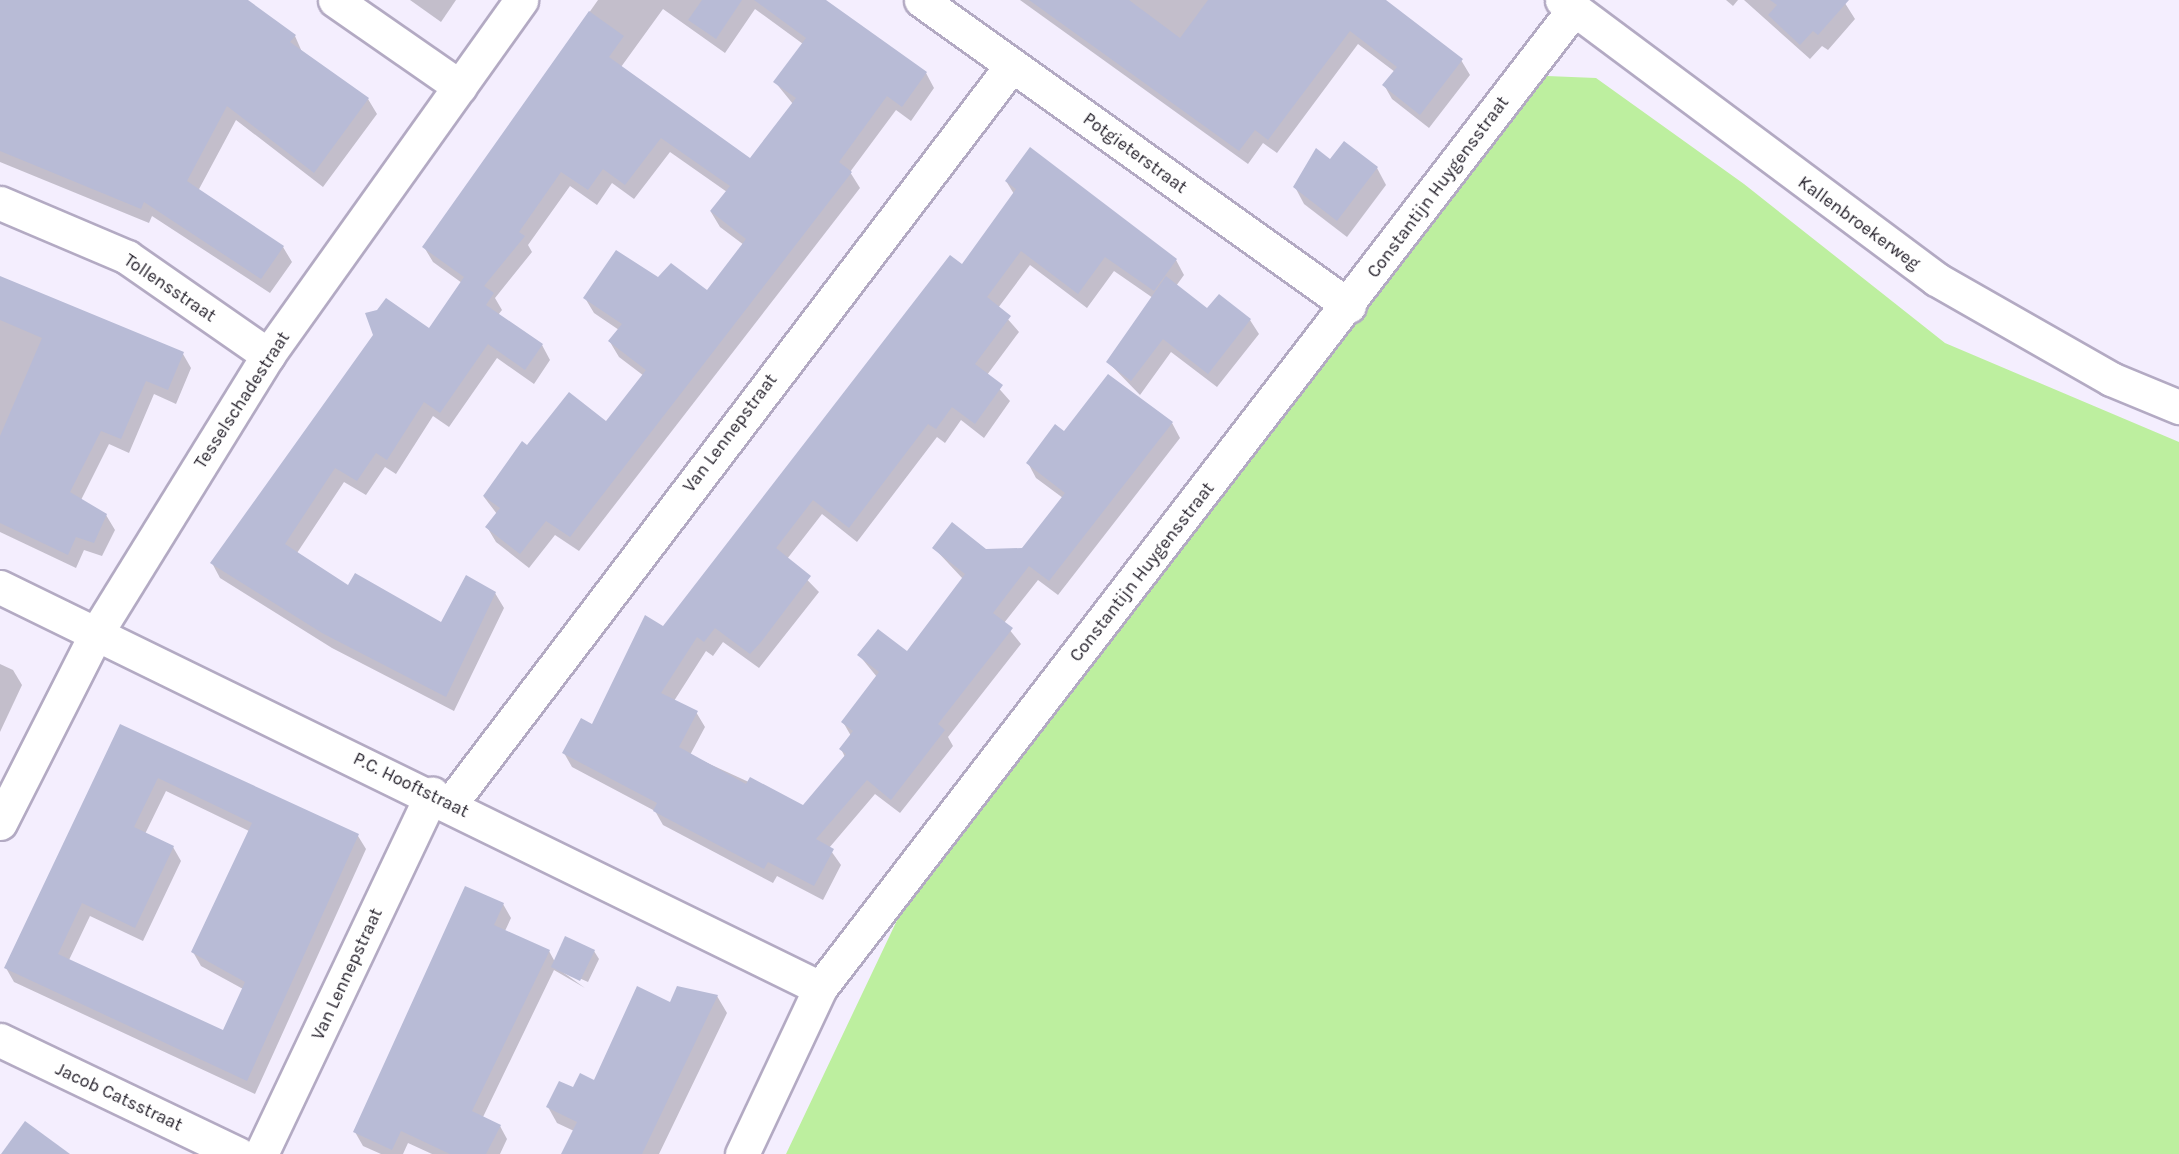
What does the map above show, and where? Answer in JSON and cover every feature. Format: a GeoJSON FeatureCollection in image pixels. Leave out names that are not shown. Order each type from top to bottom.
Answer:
{"type":"FeatureCollection","features":[{"type":"Feature","properties":{"kind":"street"},"geometry":{"type":"LineString","coordinates":[[335,0],[460,87]]}},
{"type":"Feature","properties":{"kind":"street","name":"Tesselschadestraat"},"geometry":{"type":"LineString","coordinates":[[0,823],[97,632],[268,355],[521,0]]}},
{"type":"Feature","properties":{"kind":"street","name":"Potgieterstraat"},"geometry":{"type":"LineString","coordinates":[[921,0],[1349,306]]}},
{"type":"Feature","properties":{"kind":"street","name":"Constantijn Huygensstraat"},"geometry":{"type":"LineString","coordinates":[[742,1154],[820,988],[1349,306],[1568,5]]}},
{"type":"Feature","properties":{"kind":"street","name":"Kallenbroekerweg"},"geometry":{"type":"LineString","coordinates":[[1568,5],[1936,279],[2111,379],[2179,407]]}},
{"type":"Feature","properties":{"kind":"street","name":"Van Lennepstraat"},"geometry":{"type":"LineString","coordinates":[[261,1154],[441,799],[1012,65]]}},
{"type":"Feature","properties":{"kind":"street","name":"Tollensstraat"},"geometry":{"type":"LineString","coordinates":[[0,203],[128,257],[268,355]]}},
{"type":"Feature","properties":{"kind":"street","name":"P.C. Hooftstraat"},"geometry":{"type":"LineString","coordinates":[[0,587],[441,799],[820,988]]}},
{"type":"Feature","properties":{"kind":"street","name":"Jacob Catsstraat"},"geometry":{"type":"LineString","coordinates":[[0,1040],[238,1154]]}},
{"type":"Feature","properties":{"kind":"green space"},"geometry":{"type":"Polygon","coordinates":[[[1547,76],[1596,78],[1744,184],[1945,343],[2179,442],[2179,1154],[786,1154],[900,914],[1530,86],[1547,76]]]}},
{"type":"Feature","properties":{"kind":"building"},"geometry":{"type":"Polygon","coordinates":[[[0,0],[248,0],[296,35],[290,42],[369,98],[314,173],[227,106],[187,181],[284,246],[261,279],[144,202],[141,209],[0,151],[0,0]]]}},
{"type":"Feature","properties":{"kind":"building"},"geometry":{"type":"Polygon","coordinates":[[[702,0],[742,0],[716,39],[688,20],[702,0]]]}},
{"type":"Feature","properties":{"kind":"building"},"geometry":{"type":"Polygon","coordinates":[[[754,0],[826,0],[927,72],[902,107],[887,96],[839,162],[852,172],[570,537],[546,521],[520,554],[485,527],[500,508],[483,496],[522,441],[527,445],[569,392],[606,421],[646,370],[608,341],[622,324],[583,298],[616,250],[658,277],[671,263],[707,290],[746,239],[710,211],[730,186],[661,138],[625,185],[603,169],[588,190],[561,172],[519,232],[525,236],[484,286],[494,293],[486,305],[543,344],[525,370],[488,344],[440,413],[424,402],[387,460],[376,453],[357,481],[335,468],[285,544],[348,585],[355,573],[441,622],[466,575],[496,592],[446,697],[322,633],[210,563],[373,335],[365,313],[377,310],[386,298],[429,328],[464,277],[422,247],[589,11],[624,36],[609,57],[750,158],[796,98],[773,82],[806,38],[754,0]]]}},
{"type":"Feature","properties":{"kind":"building"},"geometry":{"type":"Polygon","coordinates":[[[1029,0],[1129,0],[1180,38],[1208,0],[1386,0],[1463,59],[1420,115],[1382,85],[1397,67],[1350,31],[1268,140],[1255,130],[1239,151],[1029,0]]]}},
{"type":"Feature","properties":{"kind":"building"},"geometry":{"type":"Polygon","coordinates":[[[1770,0],[1849,0],[1818,35],[1813,31],[1800,45],[1768,15],[1777,5],[1770,0]]]}},
{"type":"Feature","properties":{"kind":"building"},"geometry":{"type":"Polygon","coordinates":[[[1344,141],[1378,167],[1337,221],[1293,187],[1316,148],[1330,159],[1344,141]]]}},
{"type":"Feature","properties":{"kind":"building"},"geometry":{"type":"Polygon","coordinates":[[[1030,147],[1177,259],[1154,291],[1105,257],[1078,294],[1021,251],[987,297],[1011,316],[975,364],[1003,385],[975,424],[952,407],[936,429],[928,424],[849,528],[813,500],[776,548],[811,576],[761,642],[750,654],[715,628],[704,642],[697,637],[661,693],[698,711],[679,747],[746,784],[750,777],[803,805],[846,754],[839,749],[853,731],[841,722],[879,672],[857,655],[878,629],[907,651],[965,574],[932,548],[952,522],[986,549],[1022,548],[1065,493],[1026,463],[1055,424],[1064,431],[1108,374],[1173,422],[1049,581],[1029,566],[993,613],[1013,628],[938,724],[945,730],[891,800],[867,780],[816,839],[834,849],[814,886],[768,862],[764,869],[668,819],[653,811],[657,803],[562,753],[581,718],[592,724],[645,615],[663,626],[950,255],[962,264],[1016,189],[1005,181],[1030,147]]]}},
{"type":"Feature","properties":{"kind":"building"},"geometry":{"type":"Polygon","coordinates":[[[0,276],[184,352],[168,390],[146,381],[121,439],[101,431],[70,492],[107,514],[94,543],[76,537],[68,555],[0,523],[0,436],[42,338],[0,320],[0,276]]]}},
{"type":"Feature","properties":{"kind":"building"},"geometry":{"type":"Polygon","coordinates":[[[1166,276],[1207,308],[1219,294],[1251,319],[1208,374],[1163,339],[1131,381],[1106,362],[1166,276]]]}},
{"type":"Feature","properties":{"kind":"building"},"geometry":{"type":"Polygon","coordinates":[[[120,724],[359,834],[247,1081],[4,968],[120,724]],[[158,778],[134,827],[174,846],[135,928],[82,903],[58,954],[223,1030],[245,982],[191,952],[252,823],[158,778]]]}},
{"type":"Feature","properties":{"kind":"building"},"geometry":{"type":"Polygon","coordinates":[[[465,886],[504,903],[494,925],[550,950],[472,1111],[501,1125],[486,1154],[450,1154],[401,1131],[392,1150],[353,1132],[465,886]]]}},
{"type":"Feature","properties":{"kind":"building"},"geometry":{"type":"Polygon","coordinates":[[[565,936],[595,950],[580,981],[551,967],[565,936]]]}},
{"type":"Feature","properties":{"kind":"building"},"geometry":{"type":"Polygon","coordinates":[[[637,986],[670,1002],[677,986],[718,995],[642,1154],[561,1154],[577,1122],[546,1107],[559,1081],[573,1087],[580,1073],[594,1080],[637,986]]]}},
{"type":"Feature","properties":{"kind":"building"},"geometry":{"type":"Polygon","coordinates":[[[25,1121],[70,1154],[1,1154],[25,1121]]]}}]}
